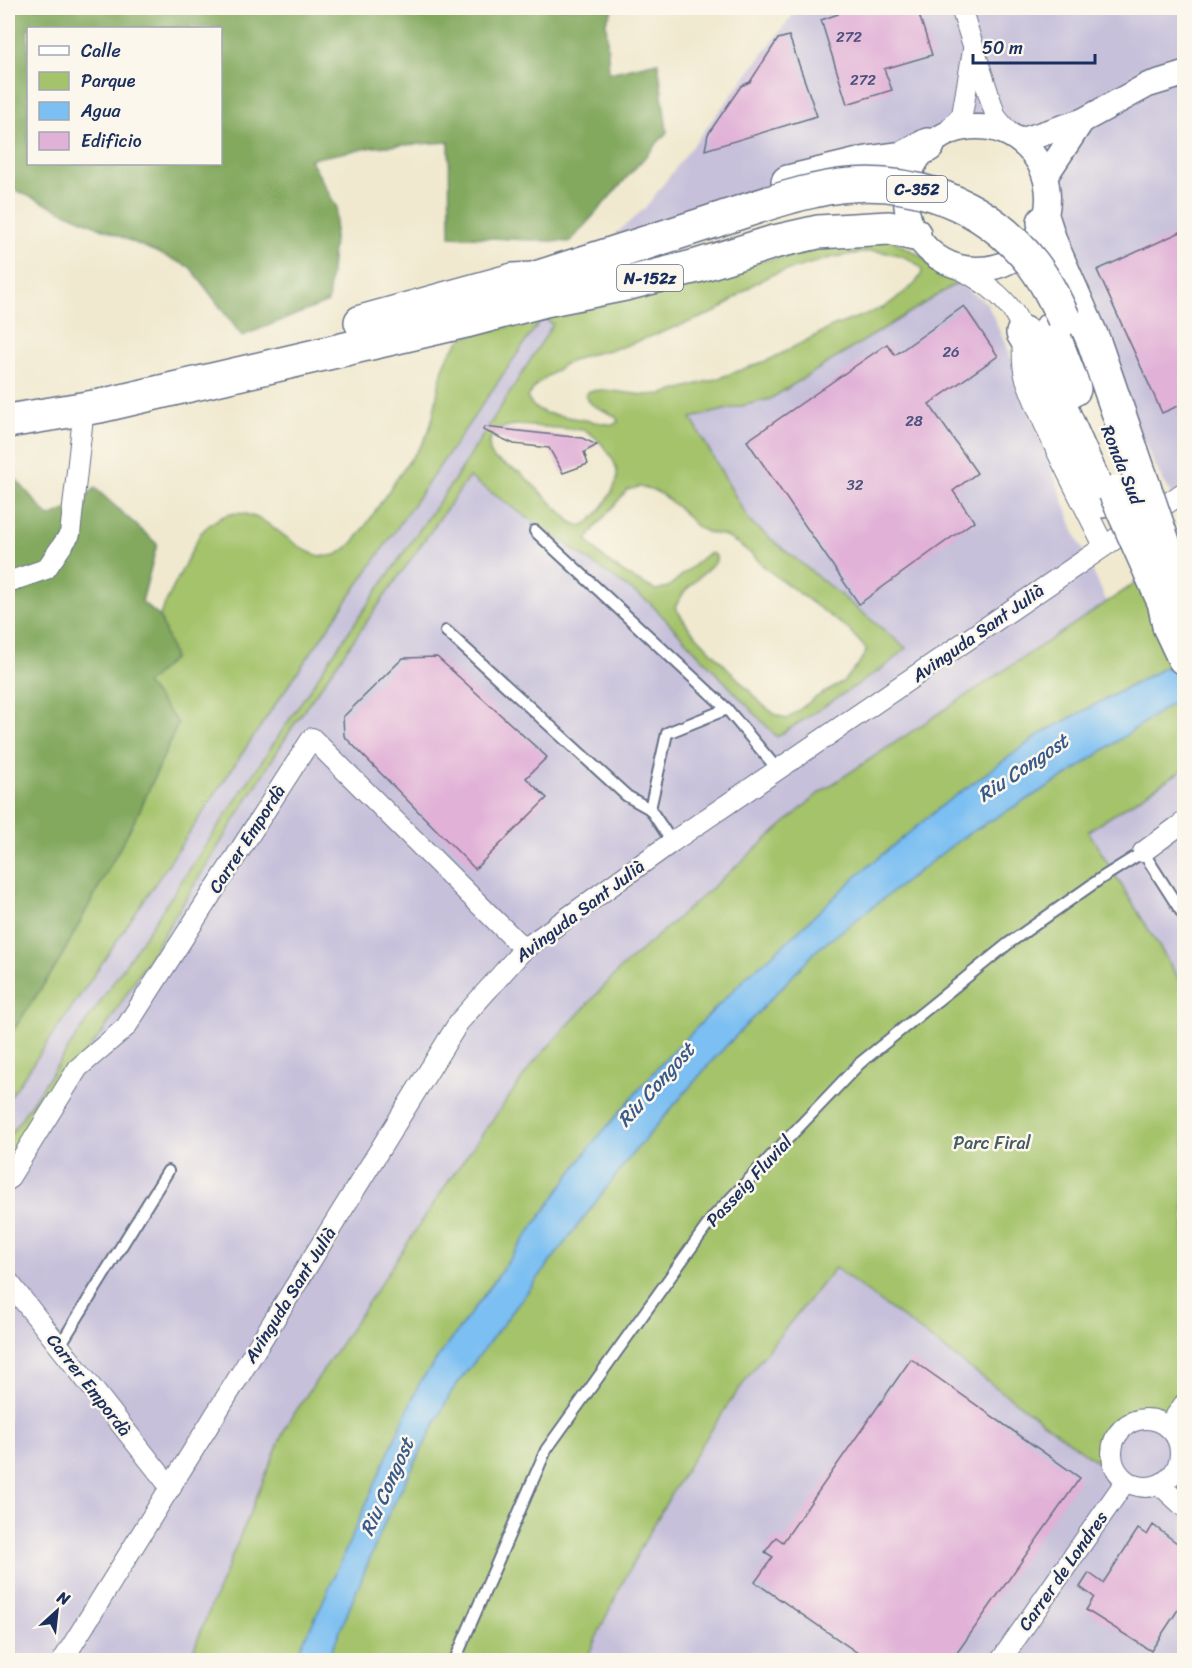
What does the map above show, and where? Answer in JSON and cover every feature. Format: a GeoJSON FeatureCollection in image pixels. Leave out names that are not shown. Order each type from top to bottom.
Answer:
{"type":"FeatureCollection","features":[{"type":"Feature","properties":{"kind":"highway"},"geometry":{"type":"LineString","coordinates":[[8,399],[92,385],[350,326],[513,280],[530,269],[611,238],[796,179],[867,163],[903,158],[937,139]]}},
{"type":"Feature","properties":{"kind":"highway","name":"C-352"},"geometry":{"type":"LineString","coordinates":[[385,338],[460,313],[535,293],[716,229],[814,190],[855,184],[890,184],[927,191],[965,206],[992,223],[1016,244],[1034,265],[1048,287],[1046,327]]}},
{"type":"Feature","properties":{"kind":"highway"},"geometry":{"type":"LineString","coordinates":[[1044,222],[1051,244],[1094,342],[1121,488],[1155,606],[1179,613]]}},
{"type":"Feature","properties":{"kind":"highway","name":"N-152z"},"geometry":{"type":"LineString","coordinates":[[8,422],[84,408],[302,360],[545,300],[626,284],[697,266],[774,242],[818,232],[889,228],[914,234]]}},
{"type":"Feature","properties":{"kind":"highway","name":"C-352"},"geometry":{"type":"LineString","coordinates":[[513,280],[533,279],[716,229]]}},
{"type":"Feature","properties":{"kind":"highway"},"geometry":{"type":"LineString","coordinates":[[1046,327],[1040,361],[1121,488],[1179,613],[1185,658]]}},
{"type":"Feature","properties":{"kind":"highway","name":"Ronda Sud"},"geometry":{"type":"LineString","coordinates":[[1046,327],[1121,488]]}},
{"type":"Feature","properties":{"kind":"street"},"geometry":{"type":"LineString","coordinates":[[957,267],[980,270],[1001,266],[1019,256],[1034,241],[1044,222],[1048,197],[1040,164],[996,117],[961,8]]}},
{"type":"Feature","properties":{"kind":"street"},"geometry":{"type":"LineString","coordinates":[[974,45],[962,115],[918,157],[909,175],[905,193],[907,213],[914,234],[926,249],[941,260],[992,287],[1014,313],[1046,327],[1022,354],[1025,376],[1104,546]]}},
{"type":"Feature","properties":{"kind":"street"},"geometry":{"type":"LineString","coordinates":[[937,139],[969,127],[986,127],[1016,138],[1082,121],[1149,85],[1185,74]]}},
{"type":"Feature","properties":{"kind":"street"},"geometry":{"type":"LineString","coordinates":[[1045,177],[1082,121]]}},
{"type":"Feature","properties":{"kind":"street"},"geometry":{"type":"LineString","coordinates":[[8,582],[46,569],[70,534],[84,408]]}},
{"type":"Feature","properties":{"kind":"street","name":"Avinguda Sant Julià"},"geometry":{"type":"LineString","coordinates":[[63,1660],[459,1022],[524,949],[672,842],[1185,492]]}},
{"type":"Feature","properties":{"kind":"street","name":"Carrer Empordà"},"geometry":{"type":"LineString","coordinates":[[8,1180],[78,1068],[126,1027],[312,738],[524,949]]}},
{"type":"Feature","properties":{"kind":"street","name":"Passeig Fluvial"},"geometry":{"type":"LineString","coordinates":[[1143,852],[1180,828]]}},
{"type":"Feature","properties":{"kind":"street","name":"Carrer Empordà"},"geometry":{"type":"LineString","coordinates":[[8,1281],[171,1488]]}},
{"type":"Feature","properties":{"kind":"street"},"geometry":{"type":"LineString","coordinates":[[1168,1427],[1185,1404]]}},
{"type":"Feature","properties":{"kind":"street"},"geometry":{"type":"LineString","coordinates":[[1156,1420],[1168,1427],[1176,1436],[1182,1461],[1170,1479],[1160,1485],[1136,1487],[1125,1482],[1117,1474],[1112,1463],[1111,1451],[1114,1439],[1121,1429],[1132,1421],[1156,1420]]}},
{"type":"Feature","properties":{"kind":"street","name":"Carrer de Londres"},"geometry":{"type":"LineString","coordinates":[[1001,1660],[1125,1482]]}},
{"type":"Feature","properties":{"kind":"street"},"geometry":{"type":"LineString","coordinates":[[1160,1485],[1185,1507]]}},
{"type":"Feature","properties":{"kind":"lane"},"geometry":{"type":"LineString","coordinates":[[535,531],[727,709],[778,770]]}},
{"type":"Feature","properties":{"kind":"lane"},"geometry":{"type":"LineString","coordinates":[[446,631],[627,796],[650,809],[672,842]]}},
{"type":"Feature","properties":{"kind":"lane"},"geometry":{"type":"LineString","coordinates":[[650,809],[666,733],[727,709]]}},
{"type":"Feature","properties":{"kind":"lane"},"geometry":{"type":"LineString","coordinates":[[1143,852],[1185,916]]}},
{"type":"Feature","properties":{"kind":"lane","name":"Passeig Fluvial"},"geometry":{"type":"LineString","coordinates":[[455,1660],[546,1450],[714,1216],[860,1063],[1009,943],[1100,879],[1143,852]]}},
{"type":"Feature","properties":{"kind":"lane"},"geometry":{"type":"LineString","coordinates":[[59,1347],[168,1171]]}},
{"type":"Feature","properties":{"kind":"shaded area"},"geometry":{"type":"Polygon","coordinates":[[[798,8],[1184,8],[1184,513],[1161,477],[1094,342],[1044,222],[1048,197],[1040,164],[1030,151],[1011,135],[986,127],[969,127],[611,238],[645,208],[798,8]]]}},
{"type":"Feature","properties":{"kind":"shaded area"},"geometry":{"type":"Polygon","coordinates":[[[957,283],[987,303],[1009,352],[1075,533],[1107,602],[819,793],[620,969],[534,1062],[448,1182],[286,1426],[190,1660],[8,1660],[8,1162],[75,1065],[103,1032],[293,726],[469,477],[650,603],[778,737],[905,648],[750,522],[691,418],[771,399],[957,283]]]}},
{"type":"Feature","properties":{"kind":"shaded area"},"geometry":{"type":"Polygon","coordinates":[[[542,317],[553,325],[461,470],[334,653],[8,1138],[8,1100],[270,712],[542,317]]]}},
{"type":"Feature","properties":{"kind":"shaded area"},"geometry":{"type":"Polygon","coordinates":[[[1184,769],[1184,987],[1088,831],[1184,769]]]}},
{"type":"Feature","properties":{"kind":"shaded area"},"geometry":{"type":"Polygon","coordinates":[[[835,1268],[1097,1462],[1111,1451],[1114,1439],[1121,1429],[1132,1421],[1156,1420],[1168,1427],[1184,1404],[1184,1660],[586,1660],[649,1531],[710,1434],[755,1367],[835,1268]]]}},
{"type":"Feature","properties":{"kind":"green space"},"geometry":{"type":"Polygon","coordinates":[[[8,8],[614,8],[606,21],[609,73],[658,62],[667,132],[570,242],[450,236],[449,142],[373,147],[310,159],[337,208],[328,302],[242,336],[190,267],[8,187],[8,8]]]}},
{"type":"Feature","properties":{"kind":"green space"},"geometry":{"type":"Polygon","coordinates":[[[888,238],[921,256],[957,283],[770,399],[691,418],[750,522],[906,648],[886,666],[777,737],[650,603],[469,477],[293,726],[103,1032],[75,1065],[8,1162],[8,1138],[334,653],[461,470],[553,324],[542,318],[270,712],[8,1100],[8,1038],[58,963],[140,810],[178,724],[146,684],[161,612],[200,534],[220,518],[239,513],[257,518],[305,550],[321,556],[338,554],[359,535],[426,437],[432,421],[443,369],[455,346],[465,337],[758,262],[858,241],[888,238]],[[872,251],[834,257],[771,275],[754,284],[716,312],[622,347],[587,355],[565,364],[537,384],[527,398],[534,407],[545,413],[613,425],[618,422],[616,417],[594,406],[586,395],[589,391],[663,394],[719,378],[771,359],[832,327],[885,307],[915,284],[922,273],[916,263],[904,257],[872,251]],[[517,425],[503,428],[494,434],[489,442],[490,452],[494,459],[521,473],[571,522],[580,526],[584,525],[596,515],[604,505],[617,479],[612,458],[602,444],[584,430],[517,425]],[[639,487],[627,490],[587,540],[609,563],[656,590],[668,587],[705,556],[711,553],[716,556],[716,561],[684,592],[675,607],[690,629],[763,705],[776,715],[787,719],[815,698],[843,682],[858,665],[867,650],[849,630],[765,568],[737,543],[725,536],[697,527],[681,510],[651,489],[639,487]]]}},
{"type":"Feature","properties":{"kind":"green space"},"geometry":{"type":"Polygon","coordinates":[[[8,470],[49,517],[76,506],[95,488],[157,544],[142,602],[160,617],[174,658],[146,684],[178,723],[140,810],[58,963],[8,1038],[8,470]]]}},
{"type":"Feature","properties":{"kind":"green space"},"geometry":{"type":"Polygon","coordinates":[[[1184,551],[1184,654],[1168,666],[1042,733],[944,804],[860,873],[766,961],[750,973],[662,1063],[593,1144],[425,1376],[320,1608],[294,1660],[190,1660],[286,1426],[448,1182],[534,1062],[620,969],[819,793],[1184,551]]]}},
{"type":"Feature","properties":{"kind":"green space","name":"Parc Firal"},"geometry":{"type":"Polygon","coordinates":[[[1184,695],[1184,769],[1088,831],[1184,987],[1184,1404],[1168,1427],[1145,1420],[1126,1425],[1115,1439],[1112,1463],[1097,1462],[835,1268],[765,1354],[684,1473],[622,1584],[586,1660],[328,1660],[387,1517],[452,1391],[633,1153],[712,1061],[817,950],[963,837],[1066,776],[1184,695]]]}},
{"type":"Feature","properties":{"kind":"water","name":"Riu Congost"},"geometry":{"type":"Polygon","coordinates":[[[1184,654],[1184,695],[1066,776],[963,837],[817,950],[712,1061],[633,1153],[452,1391],[387,1517],[328,1660],[294,1660],[320,1608],[420,1382],[592,1144],[662,1063],[750,973],[766,961],[860,873],[944,804],[1042,733],[1168,666],[1184,654]]]}},
{"type":"Feature","properties":{"kind":"building"},"geometry":{"type":"Polygon","coordinates":[[[835,8],[917,8],[932,55],[884,69],[892,90],[847,104],[821,20],[838,14],[835,8]]]}},
{"type":"Feature","properties":{"kind":"building"},"geometry":{"type":"Polygon","coordinates":[[[789,36],[817,116],[705,150],[708,134],[741,86],[750,82],[778,39],[789,36]]]}},
{"type":"Feature","properties":{"kind":"building"},"geometry":{"type":"Polygon","coordinates":[[[1185,230],[1185,403],[1162,413],[1097,270],[1185,230]]]}},
{"type":"Feature","properties":{"kind":"building"},"geometry":{"type":"Polygon","coordinates":[[[964,306],[998,356],[929,404],[977,473],[953,491],[974,521],[859,604],[747,441],[887,344],[895,355],[964,306]]]}},
{"type":"Feature","properties":{"kind":"building"},"geometry":{"type":"Polygon","coordinates":[[[484,427],[582,438],[597,445],[584,452],[588,464],[563,473],[549,448],[514,444],[483,430],[484,427]]]}},
{"type":"Feature","properties":{"kind":"building"},"geometry":{"type":"Polygon","coordinates":[[[437,657],[547,757],[526,778],[547,798],[475,869],[344,736],[343,717],[403,658],[437,657]]]}},
{"type":"Feature","properties":{"kind":"building"},"geometry":{"type":"Polygon","coordinates":[[[911,1359],[1080,1478],[952,1660],[868,1660],[755,1582],[773,1557],[765,1552],[776,1537],[783,1542],[911,1359]]]}},
{"type":"Feature","properties":{"kind":"building"},"geometry":{"type":"Polygon","coordinates":[[[1153,1525],[1185,1549],[1185,1599],[1151,1651],[1086,1610],[1094,1597],[1080,1587],[1089,1573],[1103,1583],[1138,1529],[1147,1535],[1153,1525]]]}}]}
